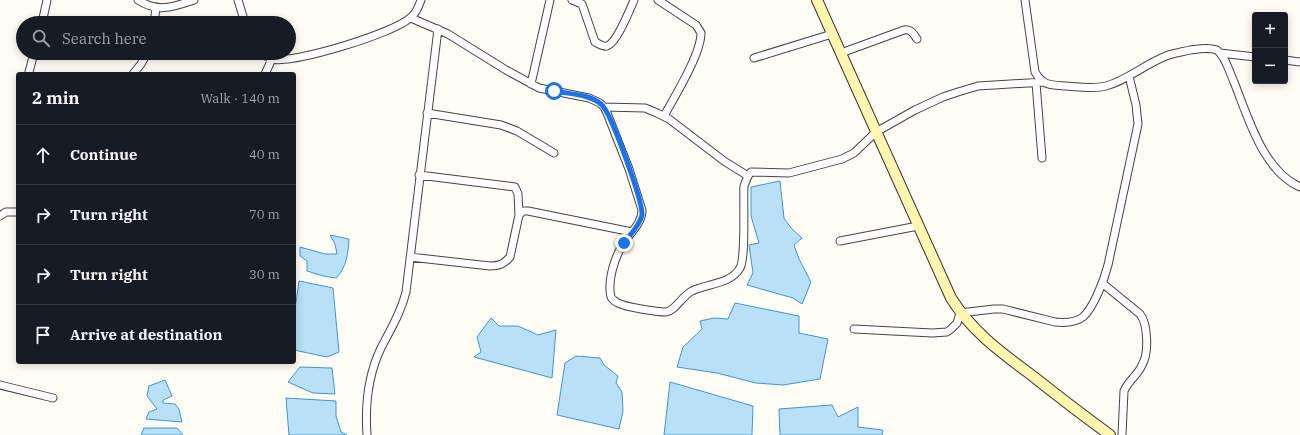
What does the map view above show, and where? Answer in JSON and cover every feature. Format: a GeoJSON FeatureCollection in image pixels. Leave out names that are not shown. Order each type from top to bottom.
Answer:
{"type":"FeatureCollection","features":[{"type":"Feature","properties":{"kind":"street"},"geometry":{"type":"LineString","coordinates":[[44,16],[47,0]]}},
{"type":"Feature","properties":{"kind":"street"},"geometry":{"type":"LineString","coordinates":[[138,0],[144,4],[156,8],[170,7],[194,0]]}},
{"type":"Feature","properties":{"kind":"street"},"geometry":{"type":"LineString","coordinates":[[238,0],[243,16]]}},
{"type":"Feature","properties":{"kind":"street"},"geometry":{"type":"LineString","coordinates":[[296,57],[316,54],[386,31],[402,24],[412,18],[421,0]]}},
{"type":"Feature","properties":{"kind":"street"},"geometry":{"type":"LineString","coordinates":[[531,84],[550,0]]}},
{"type":"Feature","properties":{"kind":"street"},"geometry":{"type":"LineString","coordinates":[[572,0],[580,2],[584,8],[595,42],[606,46],[610,44],[618,33],[634,0]]}},
{"type":"Feature","properties":{"kind":"street"},"geometry":{"type":"LineString","coordinates":[[658,0],[696,25],[702,33],[690,67],[664,116]]}},
{"type":"Feature","properties":{"kind":"street"},"geometry":{"type":"LineString","coordinates":[[817,0],[918,226],[951,298],[960,313],[1006,356],[1110,435]]}},
{"type":"Feature","properties":{"kind":"street"},"geometry":{"type":"LineString","coordinates":[[1025,0],[1035,72],[1040,83],[1042,158]]}},
{"type":"Feature","properties":{"kind":"street"},"geometry":{"type":"LineString","coordinates":[[155,16],[156,8]]}},
{"type":"Feature","properties":{"kind":"street"},"geometry":{"type":"LineString","coordinates":[[412,18],[455,38],[506,70],[539,88],[589,98],[595,100],[604,107],[615,130],[642,214],[640,220],[620,250],[614,266],[610,285],[611,297],[618,304],[632,307],[661,311],[671,310],[687,294],[703,287],[728,280],[740,268],[743,254],[744,186],[751,172],[797,172],[842,159],[854,153],[876,132],[915,110],[943,97],[978,86],[1040,83],[1051,85],[1101,87],[1129,76],[1165,56],[1203,48],[1217,50],[1226,63],[1258,142],[1274,166],[1289,181],[1300,187]]}},
{"type":"Feature","properties":{"kind":"street"},"geometry":{"type":"LineString","coordinates":[[367,435],[366,416],[370,382],[376,361],[404,304],[438,29]]}},
{"type":"Feature","properties":{"kind":"street"},"geometry":{"type":"LineString","coordinates":[[841,53],[904,30],[910,30],[913,32],[917,39]]}},
{"type":"Feature","properties":{"kind":"street"},"geometry":{"type":"LineString","coordinates":[[754,58],[832,34]]}},
{"type":"Feature","properties":{"kind":"street"},"geometry":{"type":"LineString","coordinates":[[1220,53],[1252,57]]}},
{"type":"Feature","properties":{"kind":"street"},"geometry":{"type":"LineString","coordinates":[[29,72],[32,60]]}},
{"type":"Feature","properties":{"kind":"street"},"geometry":{"type":"LineString","coordinates":[[134,72],[144,60]]}},
{"type":"Feature","properties":{"kind":"street"},"geometry":{"type":"LineString","coordinates":[[265,72],[271,60]]}},
{"type":"Feature","properties":{"kind":"street"},"geometry":{"type":"LineString","coordinates":[[1288,60],[1300,62]]}},
{"type":"Feature","properties":{"kind":"street"},"geometry":{"type":"LineString","coordinates":[[960,313],[994,309],[1064,323],[1072,322],[1083,316],[1090,307],[1102,283],[1108,265],[1138,124],[1136,105],[1129,76]]}},
{"type":"Feature","properties":{"kind":"street"},"geometry":{"type":"LineString","coordinates":[[604,107],[644,108],[664,116],[724,161],[748,176]]}},
{"type":"Feature","properties":{"kind":"street"},"geometry":{"type":"LineString","coordinates":[[427,113],[500,125],[523,134],[554,153]]}},
{"type":"Feature","properties":{"kind":"street"},"geometry":{"type":"LineString","coordinates":[[410,257],[490,266],[502,265],[510,257],[519,215],[518,194],[515,187],[419,175]]}},
{"type":"Feature","properties":{"kind":"street"},"geometry":{"type":"LineString","coordinates":[[519,215],[523,211],[532,211],[632,232]]}},
{"type":"Feature","properties":{"kind":"street"},"geometry":{"type":"LineString","coordinates":[[0,215],[6,212],[16,212]]}},
{"type":"Feature","properties":{"kind":"street"},"geometry":{"type":"LineString","coordinates":[[840,241],[918,226]]}},
{"type":"Feature","properties":{"kind":"street"},"geometry":{"type":"LineString","coordinates":[[1102,283],[1140,314],[1146,325],[1147,336],[1143,365],[1126,385],[1124,391],[1122,435]]}},
{"type":"Feature","properties":{"kind":"street"},"geometry":{"type":"LineString","coordinates":[[854,328],[932,333],[947,332],[957,323],[960,313]]}},
{"type":"Feature","properties":{"kind":"street"},"geometry":{"type":"LineString","coordinates":[[0,385],[53,398]]}},
{"type":"Feature","properties":{"kind":"water"},"geometry":{"type":"Polygon","coordinates":[[[780,181],[784,218],[791,228],[802,238],[794,245],[799,259],[811,282],[802,304],[793,298],[747,285],[753,273],[749,245],[759,243],[751,216],[751,187],[780,181]]]}},
{"type":"Feature","properties":{"kind":"water"},"geometry":{"type":"Polygon","coordinates":[[[330,235],[349,239],[345,265],[336,278],[307,271],[307,261],[300,256],[300,247],[325,254],[337,254],[335,244],[330,235]]]}},
{"type":"Feature","properties":{"kind":"water"},"geometry":{"type":"Polygon","coordinates":[[[299,281],[333,288],[339,352],[327,357],[296,350],[296,302],[299,281]]]}},
{"type":"Feature","properties":{"kind":"water"},"geometry":{"type":"Polygon","coordinates":[[[735,303],[799,316],[799,333],[828,339],[820,379],[783,385],[756,383],[717,373],[677,367],[683,347],[702,329],[700,321],[714,318],[728,319],[735,303]]]}},
{"type":"Feature","properties":{"kind":"water"},"geometry":{"type":"Polygon","coordinates":[[[491,318],[499,326],[518,326],[538,335],[556,330],[552,378],[474,357],[481,352],[477,337],[491,318]]]}},
{"type":"Feature","properties":{"kind":"water"},"geometry":{"type":"Polygon","coordinates":[[[576,356],[600,358],[604,365],[618,376],[616,383],[622,392],[623,411],[619,429],[557,415],[565,363],[576,356]]]}},
{"type":"Feature","properties":{"kind":"water"},"geometry":{"type":"Polygon","coordinates":[[[300,367],[332,368],[335,394],[313,393],[288,382],[300,367]]]}},
{"type":"Feature","properties":{"kind":"water"},"geometry":{"type":"Polygon","coordinates":[[[165,380],[172,396],[163,400],[163,403],[175,404],[179,409],[182,422],[146,419],[149,412],[157,409],[147,396],[149,386],[165,380]]]}},
{"type":"Feature","properties":{"kind":"water"},"geometry":{"type":"Polygon","coordinates":[[[670,382],[753,406],[752,435],[664,435],[670,382]]]}},
{"type":"Feature","properties":{"kind":"water"},"geometry":{"type":"Polygon","coordinates":[[[286,398],[336,401],[336,416],[341,432],[347,435],[289,435],[286,398]]]}},
{"type":"Feature","properties":{"kind":"water"},"geometry":{"type":"Polygon","coordinates":[[[832,405],[838,417],[858,407],[858,427],[883,430],[882,435],[780,435],[779,409],[832,405]]]}},
{"type":"Feature","properties":{"kind":"water"},"geometry":{"type":"Polygon","coordinates":[[[144,428],[177,428],[183,435],[141,435],[144,428]]]}},
{"type":"Feature","properties":{"kind":"route"},"geometry":{"type":"LineString","coordinates":[[554,91],[578,95],[595,100],[600,103],[607,112],[629,169],[642,210],[640,220],[624,243]]}}]}
